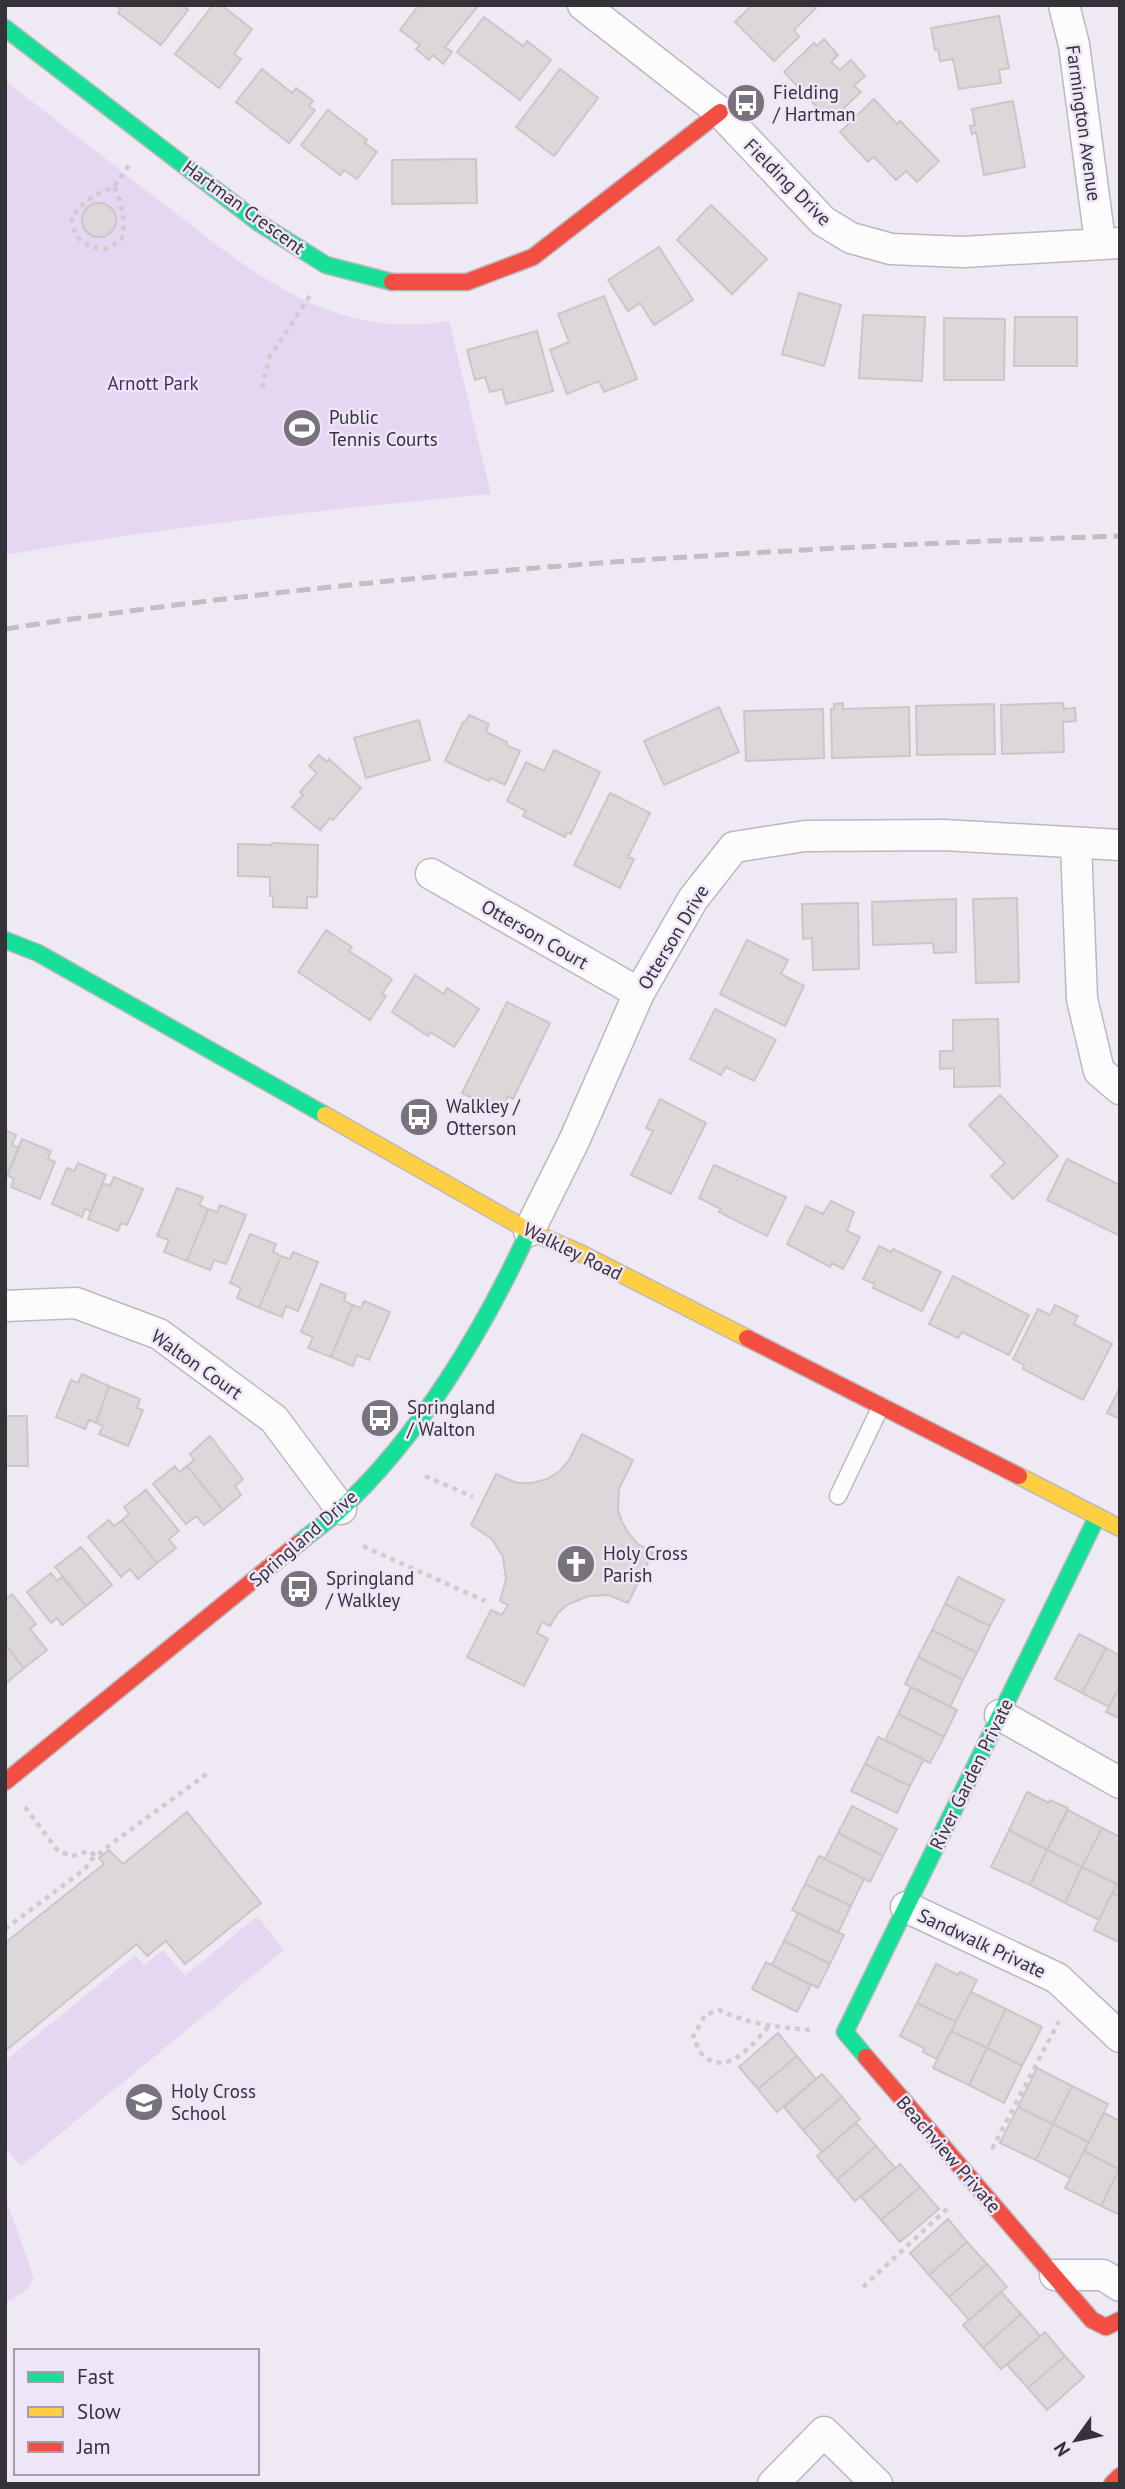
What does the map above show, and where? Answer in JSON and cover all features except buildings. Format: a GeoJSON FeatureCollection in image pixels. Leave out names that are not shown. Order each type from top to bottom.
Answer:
{"type":"FeatureCollection","features":[{"type":"Feature","properties":{"kind":"street","name":"Fielding Drive"},"geometry":{"type":"LineString","coordinates":[[583,5],[720,112],[823,221],[851,238],[891,249],[963,252],[1110,242]]}},
{"type":"Feature","properties":{"kind":"street","name":"Farmington Avenue"},"geometry":{"type":"LineString","coordinates":[[1064,5],[1074,45],[1110,242]]}},
{"type":"Feature","properties":{"kind":"street","name":"Hartman Crescent"},"geometry":{"type":"LineString","coordinates":[[5,28],[259,223],[326,265],[397,283],[467,282],[534,257],[720,112]]}},
{"type":"Feature","properties":{"kind":"street","name":"Otterson Drive"},"geometry":{"type":"LineString","coordinates":[[529,1231],[574,1141],[639,993],[693,899],[734,847],[805,836],[861,835],[944,835],[1120,845]]}},
{"type":"Feature","properties":{"kind":"street"},"geometry":{"type":"LineString","coordinates":[[1076,844],[1082,999],[1099,1070],[1120,1088]]}},
{"type":"Feature","properties":{"kind":"street","name":"Otterson Court"},"geometry":{"type":"LineString","coordinates":[[431,874],[639,993]]}},
{"type":"Feature","properties":{"kind":"street","name":"Walkley Road"},"geometry":{"type":"LineString","coordinates":[[9,934],[38,953],[529,1231],[580,1253],[1120,1528]]}},
{"type":"Feature","properties":{"kind":"street","name":"Springland Drive"},"geometry":{"type":"LineString","coordinates":[[5,1782],[341,1509],[395,1451],[440,1388],[503,1284],[529,1231]]}},
{"type":"Feature","properties":{"kind":"street","name":"Walton Court"},"geometry":{"type":"LineString","coordinates":[[5,1306],[76,1303],[159,1334],[274,1419],[341,1509]]}},
{"type":"Feature","properties":{"kind":"street","name":"River Garden Private"},"geometry":{"type":"LineString","coordinates":[[845,2032],[1097,1517]]}},
{"type":"Feature","properties":{"kind":"street"},"geometry":{"type":"LineString","coordinates":[[1000,1715],[1120,1783]]}},
{"type":"Feature","properties":{"kind":"street","name":"Sandwalk Private"},"geometry":{"type":"LineString","coordinates":[[906,1907],[1057,1978],[1120,2037]]}},
{"type":"Feature","properties":{"kind":"street","name":"Beachview Private"},"geometry":{"type":"LineString","coordinates":[[845,2032],[1092,2320],[1102,2328],[1109,2328],[1120,2320]]}},
{"type":"Feature","properties":{"kind":"street"},"geometry":{"type":"LineString","coordinates":[[1055,2275],[1103,2275],[1120,2286]]}},
{"type":"Feature","properties":{"kind":"street"},"geometry":{"type":"LineString","coordinates":[[773,2484],[824,2432],[877,2484]]}},
{"type":"Feature","properties":{"kind":"street"},"geometry":{"type":"LineString","coordinates":[[1112,2484],[1120,2476]]}},
{"type":"Feature","properties":{"kind":"lane"},"geometry":{"type":"LineString","coordinates":[[838,1496],[881,1406]]}},
{"type":"Feature","properties":{"kind":"path"},"geometry":{"type":"LineString","coordinates":[[114,187],[121,201],[125,220],[122,239],[106,249],[90,247],[76,236],[71,218],[95,195],[114,187],[149,138]]}},
{"type":"Feature","properties":{"kind":"path"},"geometry":{"type":"LineString","coordinates":[[262,388],[269,358],[309,298],[326,265]]}},
{"type":"Feature","properties":{"kind":"path"},"geometry":{"type":"LineString","coordinates":[[425,1476],[472,1497]]}},
{"type":"Feature","properties":{"kind":"path"},"geometry":{"type":"LineString","coordinates":[[363,1546],[485,1601]]}},
{"type":"Feature","properties":{"kind":"path"},"geometry":{"type":"LineString","coordinates":[[5,1929],[208,1773]]}},
{"type":"Feature","properties":{"kind":"path"},"geometry":{"type":"LineString","coordinates":[[51,1841],[58,1851],[72,1856],[89,1851],[96,1857]]}},
{"type":"Feature","properties":{"kind":"path"},"geometry":{"type":"LineString","coordinates":[[863,2287],[974,2184],[1073,1993]]}},
{"type":"Feature","properties":{"kind":"path"},"geometry":{"type":"LineString","coordinates":[[768,2026],[752,2046],[734,2059],[718,2063],[703,2056],[693,2037],[705,2015],[719,2010],[741,2021],[768,2026],[845,2032]]}},
{"type":"Feature","properties":{"kind":"green space","name":"Arnott Park"},"geometry":{"type":"Polygon","coordinates":[[[5,81],[222,249],[290,293],[326,309],[364,320],[405,325],[449,321],[491,494],[247,520],[5,555],[5,81]]]}},
{"type":"Feature","properties":{"kind":"green space"},"geometry":{"type":"Polygon","coordinates":[[[257,1916],[284,1950],[21,2166],[5,2147],[5,2061],[135,1955],[144,1965],[163,1950],[185,1976],[257,1916]]]}},
{"type":"Feature","properties":{"kind":"green space"},"geometry":{"type":"Polygon","coordinates":[[[7,2202],[34,2278],[28,2289],[5,2303],[5,2211],[7,2202]]]}},
{"type":"Feature","properties":{"kind":"railway"},"geometry":{"type":"LineString","coordinates":[[5,629],[282,592],[561,566],[840,548],[1120,536]]}},
{"type":"Feature","properties":{"kind":"traffic: fast"},"geometry":{"type":"LineString","coordinates":[[5,28],[259,223],[326,265],[392,282]]}},
{"type":"Feature","properties":{"kind":"traffic: fast"},"geometry":{"type":"LineString","coordinates":[[5,940],[38,953],[325,1115]]}},
{"type":"Feature","properties":{"kind":"traffic: fast"},"geometry":{"type":"LineString","coordinates":[[299,1543],[335,1514],[369,1481],[423,1415],[471,1343],[529,1231]]}},
{"type":"Feature","properties":{"kind":"traffic: fast"},"geometry":{"type":"LineString","coordinates":[[866,2057],[845,2032],[1097,1517]]}},
{"type":"Feature","properties":{"kind":"traffic: slow"},"geometry":{"type":"LineString","coordinates":[[325,1115],[529,1231],[580,1253],[747,1338]]}},
{"type":"Feature","properties":{"kind":"traffic: slow"},"geometry":{"type":"LineString","coordinates":[[1019,1476],[1120,1528]]}},
{"type":"Feature","properties":{"kind":"traffic: jam"},"geometry":{"type":"LineString","coordinates":[[392,282],[467,282],[533,257],[720,112]]}},
{"type":"Feature","properties":{"kind":"traffic: jam"},"geometry":{"type":"LineString","coordinates":[[747,1338],[1019,1476]]}},
{"type":"Feature","properties":{"kind":"traffic: jam"},"geometry":{"type":"LineString","coordinates":[[5,1782],[299,1543]]}},
{"type":"Feature","properties":{"kind":"traffic: jam"},"geometry":{"type":"LineString","coordinates":[[866,2057],[1092,2320],[1106,2327],[1120,2320]]}},
{"type":"Feature","properties":{"kind":"traffic: jam"},"geometry":{"type":"LineString","coordinates":[[1112,2484],[1120,2476]]}},
{"type":"Feature","properties":{"kind":"place","name":"Fielding / Hartman"},"geometry":{"type":"Point","coordinates":[746,103]}},
{"type":"Feature","properties":{"kind":"place","name":"Public Tennis Courts"},"geometry":{"type":"Point","coordinates":[302,428]}},
{"type":"Feature","properties":{"kind":"place","name":"Walkley / Otterson"},"geometry":{"type":"Point","coordinates":[419,1117]}},
{"type":"Feature","properties":{"kind":"place","name":"Springland / Walton"},"geometry":{"type":"Point","coordinates":[380,1418]}},
{"type":"Feature","properties":{"kind":"place","name":"Holy Cross Parish"},"geometry":{"type":"Point","coordinates":[576,1564]}},
{"type":"Feature","properties":{"kind":"place","name":"Springland / Walkley"},"geometry":{"type":"Point","coordinates":[299,1589]}},
{"type":"Feature","properties":{"kind":"place","name":"Holy Cross School"},"geometry":{"type":"Point","coordinates":[144,2102]}}]}
